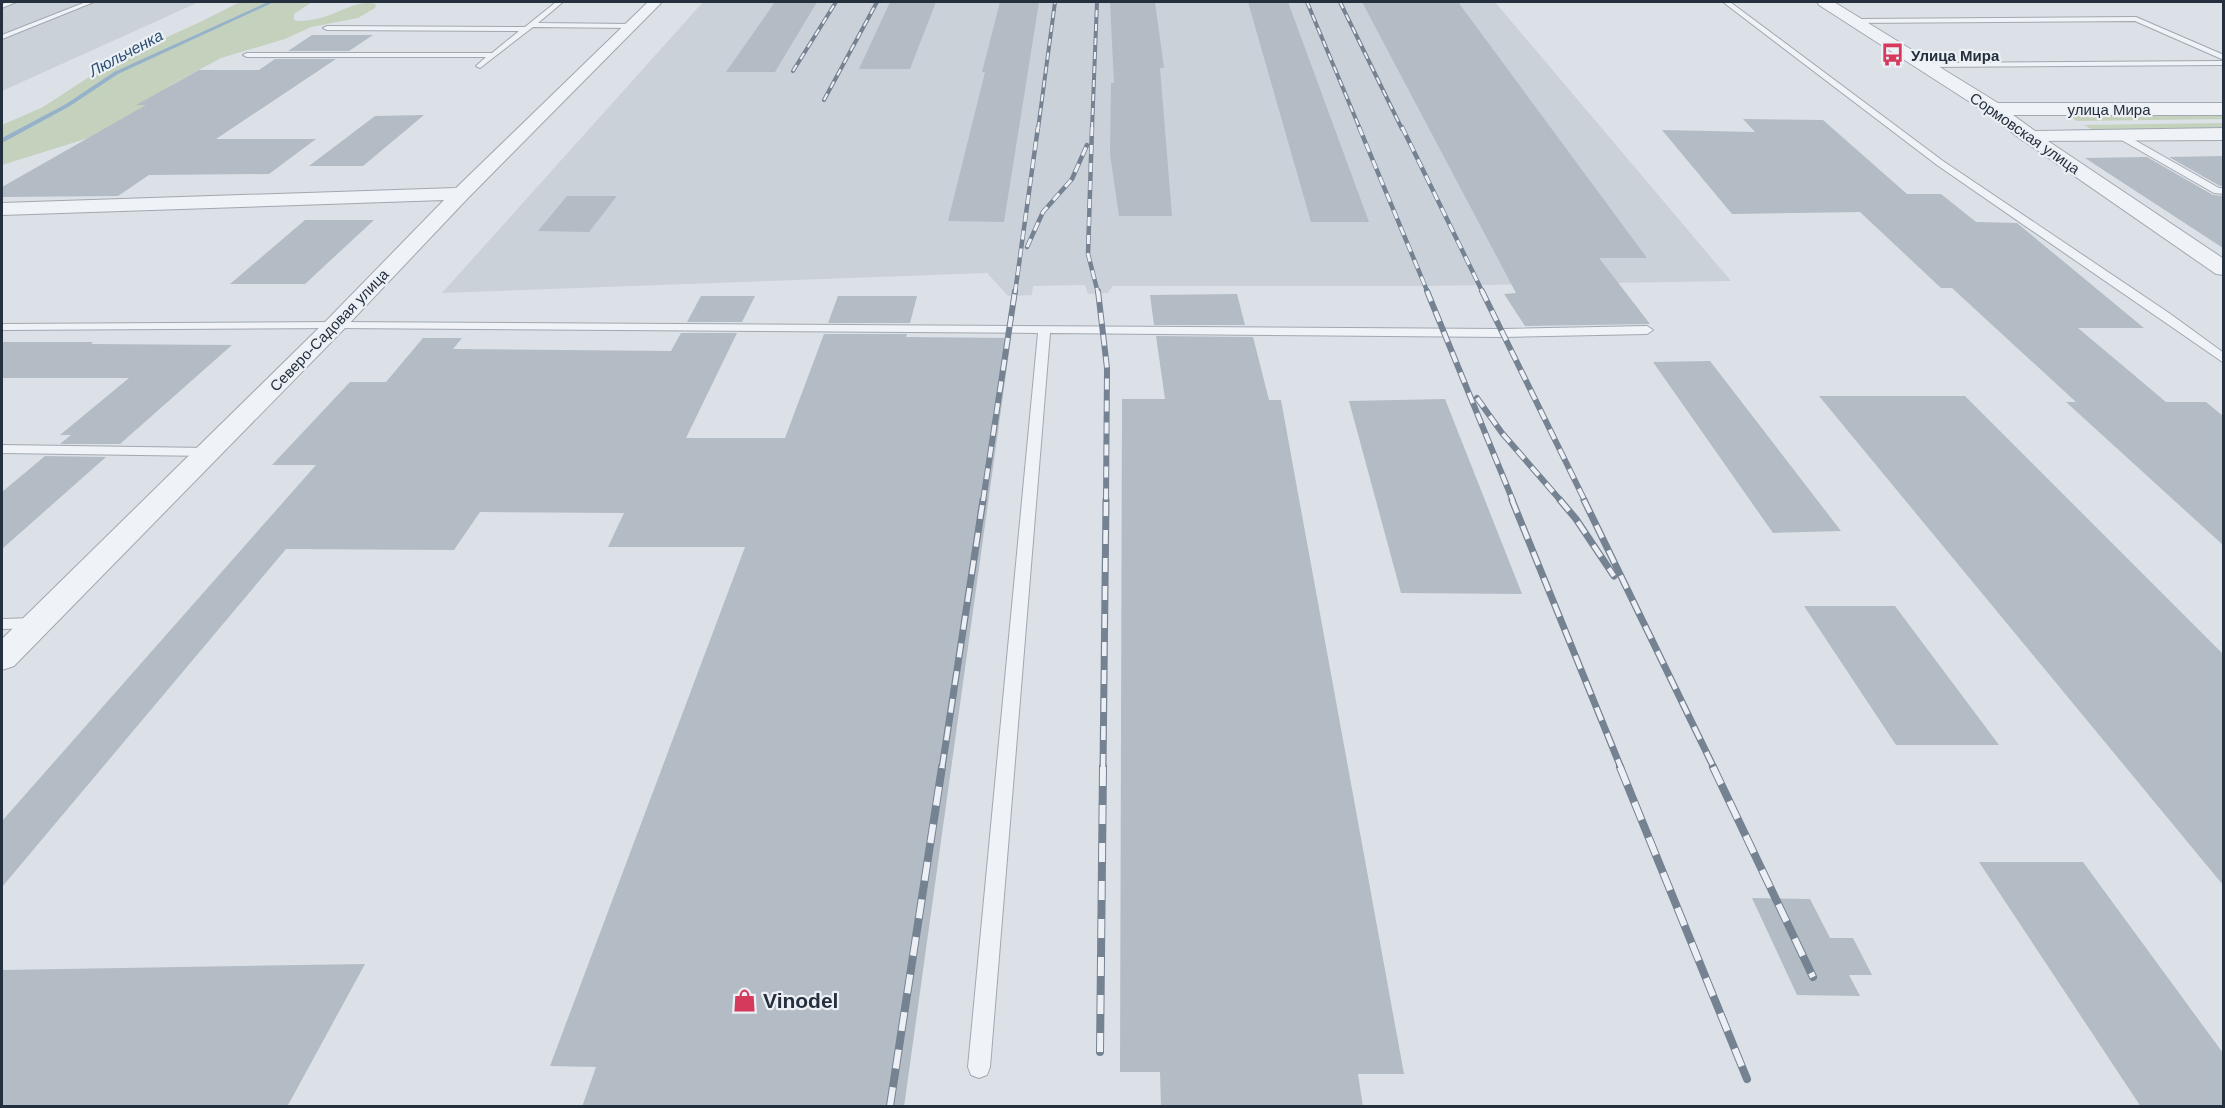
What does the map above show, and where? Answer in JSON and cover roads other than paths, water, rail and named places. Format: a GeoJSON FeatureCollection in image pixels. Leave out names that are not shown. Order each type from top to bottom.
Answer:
{"type":"FeatureCollection","features":[{"type":"Feature","properties":{"kind":"street","name":"Северо-Садовая улица"},"geometry":{"type":"LineString","coordinates":[[2,658],[336,325],[461,194],[655,2]]}},
{"type":"Feature","properties":{"kind":"street","name":"Сормовская улица"},"geometry":{"type":"LineString","coordinates":[[1824,2],[1994,109],[2030,137],[2223,269]]}},
{"type":"Feature","properties":{"kind":"street","name":"улица Мира"},"geometry":{"type":"LineString","coordinates":[[1994,109],[2223,109]]}},
{"type":"Feature","properties":{"kind":"street","name":"улица Мира"},"geometry":{"type":"LineString","coordinates":[[2030,137],[2223,134]]}},
{"type":"Feature","properties":{"kind":"street"},"geometry":{"type":"LineString","coordinates":[[2,209],[461,194]]}},
{"type":"Feature","properties":{"kind":"lane"},"geometry":{"type":"LineString","coordinates":[[2,6],[13,2]]}},
{"type":"Feature","properties":{"kind":"lane"},"geometry":{"type":"LineString","coordinates":[[2,37],[91,2]]}},
{"type":"Feature","properties":{"kind":"lane"},"geometry":{"type":"LineString","coordinates":[[480,66],[560,2]]}},
{"type":"Feature","properties":{"kind":"lane"},"geometry":{"type":"LineString","coordinates":[[1726,2],[1940,163],[2165,315],[2223,359]]}},
{"type":"Feature","properties":{"kind":"lane"},"geometry":{"type":"LineString","coordinates":[[1856,21],[2136,19],[2223,60]]}},
{"type":"Feature","properties":{"kind":"lane"},"geometry":{"type":"LineString","coordinates":[[327,28],[631,26]]}},
{"type":"Feature","properties":{"kind":"lane"},"geometry":{"type":"LineString","coordinates":[[247,55],[494,55]]}},
{"type":"Feature","properties":{"kind":"lane"},"geometry":{"type":"LineString","coordinates":[[1925,65],[2223,60]]}},
{"type":"Feature","properties":{"kind":"lane"},"geometry":{"type":"LineString","coordinates":[[2121,136],[2217,191],[2223,191]]}},
{"type":"Feature","properties":{"kind":"lane"},"geometry":{"type":"LineString","coordinates":[[2,327],[336,325],[1503,333],[1647,330]]}},
{"type":"Feature","properties":{"kind":"lane"},"geometry":{"type":"LineString","coordinates":[[979,1067],[1044,331]]}},
{"type":"Feature","properties":{"kind":"lane"},"geometry":{"type":"LineString","coordinates":[[2,449],[208,452]]}},
{"type":"Feature","properties":{"kind":"lane"},"geometry":{"type":"LineString","coordinates":[[2,624],[35,624]]}},
{"type":"Feature","properties":{"kind":"waterway","name":"Люльченка"},"geometry":{"type":"LineString","coordinates":[[2,141],[68,105],[116,73],[271,2]]}},
{"type":"Feature","properties":{"kind":"railway"},"geometry":{"type":"LineString","coordinates":[[793,71],[836,2]]}},
{"type":"Feature","properties":{"kind":"railway"},"geometry":{"type":"LineString","coordinates":[[824,100],[877,2]]}},
{"type":"Feature","properties":{"kind":"railway"},"geometry":{"type":"LineString","coordinates":[[1038,129],[1055,2]]}},
{"type":"Feature","properties":{"kind":"railway"},"geometry":{"type":"LineString","coordinates":[[1092,129],[1097,2]]}},
{"type":"Feature","properties":{"kind":"railway"},"geometry":{"type":"LineString","coordinates":[[1307,2],[1360,129]]}},
{"type":"Feature","properties":{"kind":"railway"},"geometry":{"type":"LineString","coordinates":[[1340,2],[1402,129]]}},
{"type":"Feature","properties":{"kind":"railway"},"geometry":{"type":"LineString","coordinates":[[1015,293],[1038,127]]}},
{"type":"Feature","properties":{"kind":"railway"},"geometry":{"type":"LineString","coordinates":[[1092,127],[1088,254],[1098,293]]}},
{"type":"Feature","properties":{"kind":"railway"},"geometry":{"type":"LineString","coordinates":[[1359,127],[1428,293]]}},
{"type":"Feature","properties":{"kind":"railway"},"geometry":{"type":"LineString","coordinates":[[1402,127],[1483,293]]}},
{"type":"Feature","properties":{"kind":"railway"},"geometry":{"type":"LineString","coordinates":[[1027,247],[1043,212],[1072,179],[1087,145]]}},
{"type":"Feature","properties":{"kind":"railway"},"geometry":{"type":"LineString","coordinates":[[983,501],[1015,291]]}},
{"type":"Feature","properties":{"kind":"railway"},"geometry":{"type":"LineString","coordinates":[[1098,291],[1107,368],[1106,501]]}},
{"type":"Feature","properties":{"kind":"railway"},"geometry":{"type":"LineString","coordinates":[[1427,291],[1513,501]]}},
{"type":"Feature","properties":{"kind":"railway"},"geometry":{"type":"LineString","coordinates":[[1482,291],[1585,501]]}},
{"type":"Feature","properties":{"kind":"railway"},"geometry":{"type":"LineString","coordinates":[[1477,398],[1502,433],[1561,501]]}},
{"type":"Feature","properties":{"kind":"railway"},"geometry":{"type":"LineString","coordinates":[[942,768],[983,500]]}},
{"type":"Feature","properties":{"kind":"railway"},"geometry":{"type":"LineString","coordinates":[[1103,768],[1106,500]]}},
{"type":"Feature","properties":{"kind":"railway"},"geometry":{"type":"LineString","coordinates":[[1512,500],[1621,768]]}},
{"type":"Feature","properties":{"kind":"railway"},"geometry":{"type":"LineString","coordinates":[[1560,500],[1576,519],[1614,576]]}},
{"type":"Feature","properties":{"kind":"railway"},"geometry":{"type":"LineString","coordinates":[[1584,500],[1714,768]]}},
{"type":"Feature","properties":{"kind":"railway"},"geometry":{"type":"LineString","coordinates":[[890,1106],[942,767]]}},
{"type":"Feature","properties":{"kind":"railway"},"geometry":{"type":"LineString","coordinates":[[1100,1052],[1103,767]]}},
{"type":"Feature","properties":{"kind":"railway"},"geometry":{"type":"LineString","coordinates":[[1620,767],[1747,1079]]}},
{"type":"Feature","properties":{"kind":"railway"},"geometry":{"type":"LineString","coordinates":[[1713,767],[1813,977]]}},
{"type":"Feature","properties":{"kind":"place","name":"Улица Мира"},"geometry":{"type":"Point","coordinates":[1893,55]}},
{"type":"Feature","properties":{"kind":"place","name":"Vinodel"},"geometry":{"type":"Point","coordinates":[745,1000]}}]}
